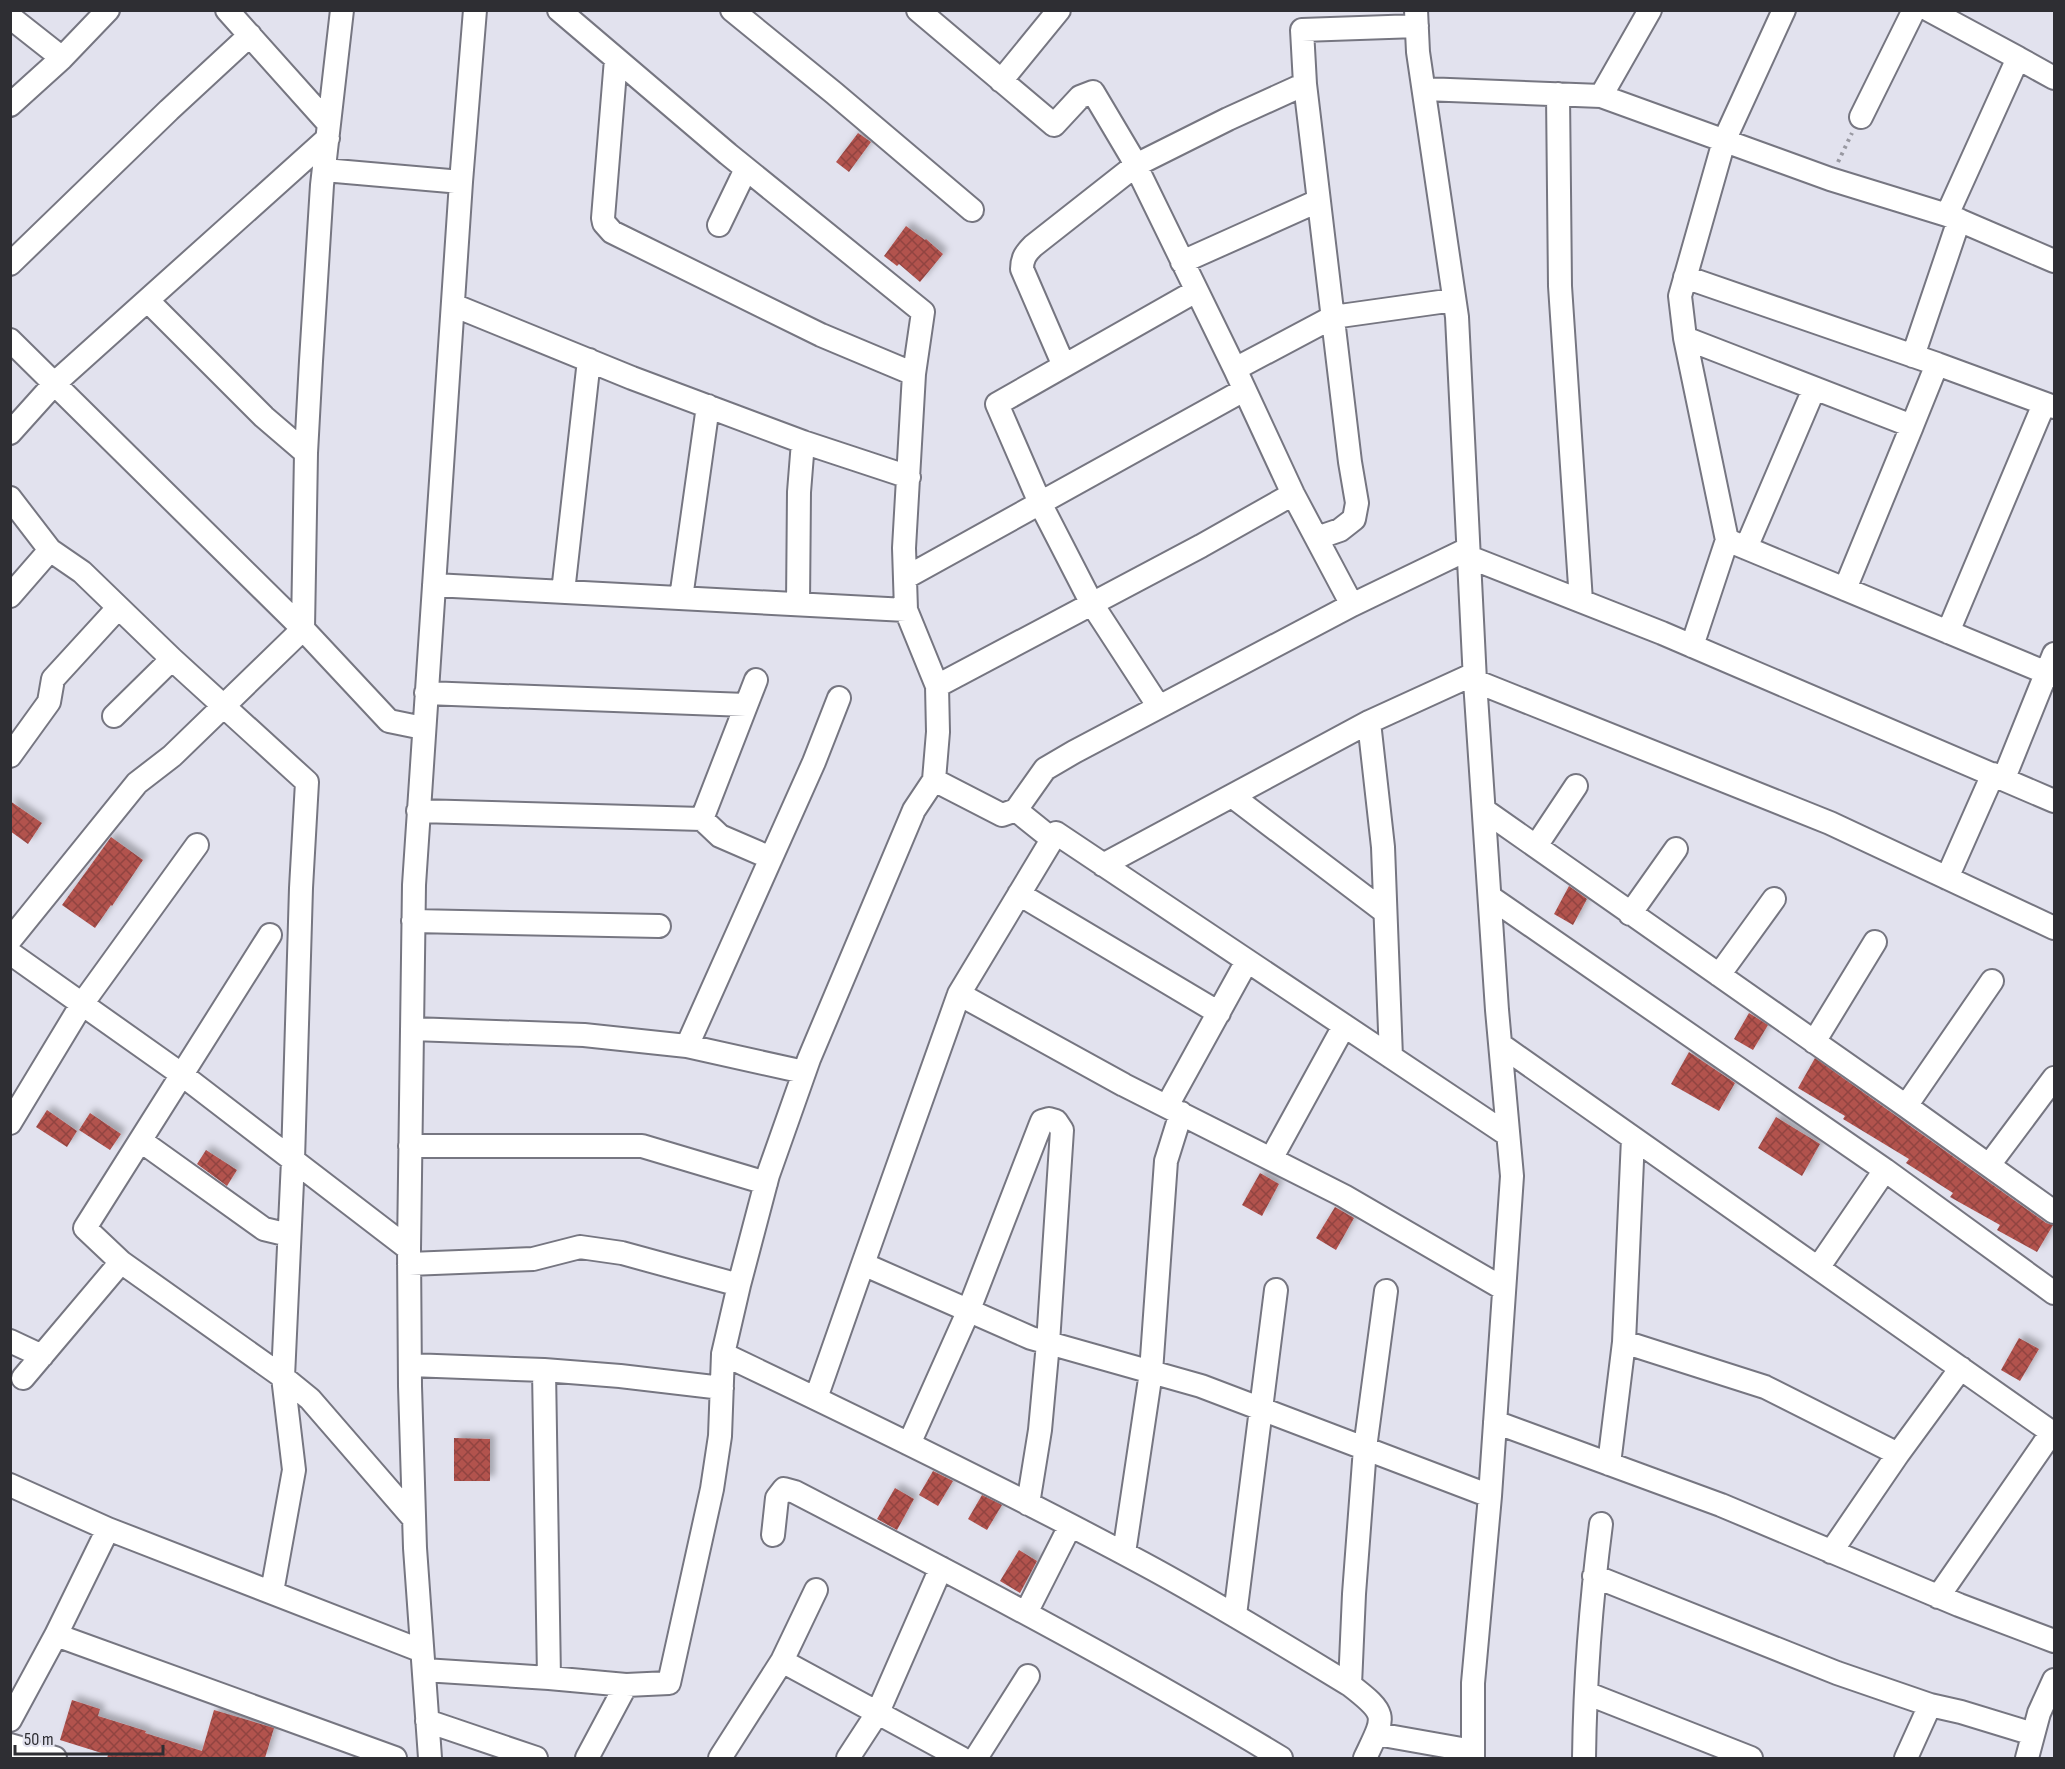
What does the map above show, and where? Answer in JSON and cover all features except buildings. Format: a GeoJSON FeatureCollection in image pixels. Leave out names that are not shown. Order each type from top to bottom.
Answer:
{"type":"FeatureCollection","features":[{"type":"Feature","properties":{"kind":"street"},"geometry":{"type":"LineString","coordinates":[[10,105],[62,58],[108,10]]}},
{"type":"Feature","properties":{"kind":"street"},"geometry":{"type":"LineString","coordinates":[[227,10],[328,131]]}},
{"type":"Feature","properties":{"kind":"street"},"geometry":{"type":"LineString","coordinates":[[10,940],[137,783],[172,756],[303,629],[306,453],[324,170],[342,10]]}},
{"type":"Feature","properties":{"kind":"street"},"geometry":{"type":"LineString","coordinates":[[430,1758],[414,1519],[410,1365],[413,921],[423,728],[475,10]]}},
{"type":"Feature","properties":{"kind":"street"},"geometry":{"type":"LineString","coordinates":[[10,1485],[108,1529],[272,1592],[423,1660],[549,1678],[626,1686],[669,1683],[712,1489],[720,1436],[723,1354],[766,1183],[804,1072],[914,810],[934,780],[938,732],[938,686],[906,610],[904,548],[914,374],[923,312],[746,169],[559,10]]}},
{"type":"Feature","properties":{"kind":"street"},"geometry":{"type":"LineString","coordinates":[[732,10],[972,210]]}},
{"type":"Feature","properties":{"kind":"street"},"geometry":{"type":"LineString","coordinates":[[918,10],[1054,125],[1080,97],[1093,92],[1136,165],[1293,494],[1352,605]]}},
{"type":"Feature","properties":{"kind":"street"},"geometry":{"type":"LineString","coordinates":[[1001,81],[1059,10]]}},
{"type":"Feature","properties":{"kind":"street"},"geometry":{"type":"LineString","coordinates":[[1601,96],[1650,10]]}},
{"type":"Feature","properties":{"kind":"street"},"geometry":{"type":"LineString","coordinates":[[1737,544],[1685,338],[1680,296],[1724,141],[1784,10]]}},
{"type":"Feature","properties":{"kind":"street"},"geometry":{"type":"LineString","coordinates":[[1861,117],[1914,10]]}},
{"type":"Feature","properties":{"kind":"street"},"geometry":{"type":"LineString","coordinates":[[1929,10],[2055,78]]}},
{"type":"Feature","properties":{"kind":"street"},"geometry":{"type":"LineString","coordinates":[[10,17],[62,58]]}},
{"type":"Feature","properties":{"kind":"street"},"geometry":{"type":"LineString","coordinates":[[1317,538],[1340,530],[1354,519],[1357,503],[1318,201],[1305,84],[1301,20],[1416,18],[1457,317],[1475,677],[1512,1176],[1490,1496],[1473,1683],[1473,1755],[1377,1734]]}},
{"type":"Feature","properties":{"kind":"street"},"geometry":{"type":"LineString","coordinates":[[10,264],[250,35]]}},
{"type":"Feature","properties":{"kind":"street"},"geometry":{"type":"LineString","coordinates":[[1913,356],[1953,218],[2018,58]]}},
{"type":"Feature","properties":{"kind":"street"},"geometry":{"type":"LineString","coordinates":[[616,59],[603,218],[607,227],[612,232],[821,335],[914,374]]}},
{"type":"Feature","properties":{"kind":"street"},"geometry":{"type":"LineString","coordinates":[[1064,366],[1024,277],[1022,260],[1033,246],[1136,165],[1305,84]]}},
{"type":"Feature","properties":{"kind":"street"},"geometry":{"type":"LineString","coordinates":[[1424,89],[1601,96],[1830,179],[1953,218],[2055,261]]}},
{"type":"Feature","properties":{"kind":"street"},"geometry":{"type":"LineString","coordinates":[[1558,94],[1560,286],[1581,602]]}},
{"type":"Feature","properties":{"kind":"street"},"geometry":{"type":"LineString","coordinates":[[10,433],[55,384],[148,301],[328,131]]}},
{"type":"Feature","properties":{"kind":"street"},"geometry":{"type":"LineString","coordinates":[[719,225],[746,169]]}},
{"type":"Feature","properties":{"kind":"street"},"geometry":{"type":"LineString","coordinates":[[324,170],[461,182]]}},
{"type":"Feature","properties":{"kind":"street"},"geometry":{"type":"LineString","coordinates":[[1182,262],[1318,201]]}},
{"type":"Feature","properties":{"kind":"street"},"geometry":{"type":"LineString","coordinates":[[1685,277],[2049,405],[1948,632]]}},
{"type":"Feature","properties":{"kind":"street"},"geometry":{"type":"LineString","coordinates":[[1158,707],[1092,604],[1040,502],[998,404],[1196,291]]}},
{"type":"Feature","properties":{"kind":"street"},"geometry":{"type":"LineString","coordinates":[[905,578],[1040,502],[1240,380],[1333,317],[1454,300]]}},
{"type":"Feature","properties":{"kind":"street"},"geometry":{"type":"LineString","coordinates":[[148,301],[264,417],[306,453]]}},
{"type":"Feature","properties":{"kind":"street"},"geometry":{"type":"LineString","coordinates":[[453,305],[803,442],[909,477]]}},
{"type":"Feature","properties":{"kind":"street"},"geometry":{"type":"LineString","coordinates":[[1685,338],[1912,426]]}},
{"type":"Feature","properties":{"kind":"street"},"geometry":{"type":"LineString","coordinates":[[10,340],[303,629],[389,721],[423,728]]}},
{"type":"Feature","properties":{"kind":"street"},"geometry":{"type":"LineString","coordinates":[[563,592],[589,360]]}},
{"type":"Feature","properties":{"kind":"street"},"geometry":{"type":"LineString","coordinates":[[1845,589],[1937,364]]}},
{"type":"Feature","properties":{"kind":"street"},"geometry":{"type":"LineString","coordinates":[[1692,646],[1737,544],[1814,389]]}},
{"type":"Feature","properties":{"kind":"street"},"geometry":{"type":"LineString","coordinates":[[681,598],[708,406]]}},
{"type":"Feature","properties":{"kind":"street"},"geometry":{"type":"LineString","coordinates":[[798,604],[803,442]]}},
{"type":"Feature","properties":{"kind":"street"},"geometry":{"type":"LineString","coordinates":[[938,686],[1293,494]]}},
{"type":"Feature","properties":{"kind":"street"},"geometry":{"type":"LineString","coordinates":[[10,498],[50,550],[82,572],[172,660],[307,782],[283,1377],[294,1470],[272,1592]]}},
{"type":"Feature","properties":{"kind":"street"},"geometry":{"type":"LineString","coordinates":[[1737,544],[1948,632],[2052,668],[1947,878]]}},
{"type":"Feature","properties":{"kind":"street"},"geometry":{"type":"LineString","coordinates":[[10,596],[50,550]]}},
{"type":"Feature","properties":{"kind":"street"},"geometry":{"type":"LineString","coordinates":[[934,780],[1002,815],[1016,810],[1045,770],[1074,752],[1352,605],[1468,553],[2055,801]]}},
{"type":"Feature","properties":{"kind":"street"},"geometry":{"type":"LineString","coordinates":[[434,585],[906,610]]}},
{"type":"Feature","properties":{"kind":"street"},"geometry":{"type":"LineString","coordinates":[[10,756],[49,702],[53,679],[118,608]]}},
{"type":"Feature","properties":{"kind":"street"},"geometry":{"type":"LineString","coordinates":[[114,716],[172,660]]}},
{"type":"Feature","properties":{"kind":"street"},"geometry":{"type":"LineString","coordinates":[[1103,865],[1369,722],[1475,677],[1830,823],[2055,928]]}},
{"type":"Feature","properties":{"kind":"street"},"geometry":{"type":"LineString","coordinates":[[702,819],[756,680]]}},
{"type":"Feature","properties":{"kind":"street"},"geometry":{"type":"LineString","coordinates":[[426,693],[746,705]]}},
{"type":"Feature","properties":{"kind":"street"},"geometry":{"type":"LineString","coordinates":[[687,1046],[814,762],[839,698]]}},
{"type":"Feature","properties":{"kind":"street"},"geometry":{"type":"LineString","coordinates":[[1369,722],[1383,847],[1391,1057]]}},
{"type":"Feature","properties":{"kind":"street"},"geometry":{"type":"LineString","coordinates":[[1536,846],[1576,786]]}},
{"type":"Feature","properties":{"kind":"street"},"geometry":{"type":"LineString","coordinates":[[1232,796],[1385,912]]}},
{"type":"Feature","properties":{"kind":"street"},"geometry":{"type":"LineString","coordinates":[[1016,810],[1052,839]]}},
{"type":"Feature","properties":{"kind":"street"},"geometry":{"type":"LineString","coordinates":[[1484,810],[2055,1212]]}},
{"type":"Feature","properties":{"kind":"street"},"geometry":{"type":"LineString","coordinates":[[418,811],[702,819],[720,836],[771,858]]}},
{"type":"Feature","properties":{"kind":"street"},"geometry":{"type":"LineString","coordinates":[[816,1398],[958,994],[1056,833],[1508,1135]]}},
{"type":"Feature","properties":{"kind":"street"},"geometry":{"type":"LineString","coordinates":[[10,1123],[81,1004],[197,845]]}},
{"type":"Feature","properties":{"kind":"street"},"geometry":{"type":"LineString","coordinates":[[1630,914],[1676,849]]}},
{"type":"Feature","properties":{"kind":"street"},"geometry":{"type":"LineString","coordinates":[[1019,894],[1219,1013]]}},
{"type":"Feature","properties":{"kind":"street"},"geometry":{"type":"LineString","coordinates":[[1490,897],[1885,1170],[2055,1293]]}},
{"type":"Feature","properties":{"kind":"street"},"geometry":{"type":"LineString","coordinates":[[1719,975],[1774,899]]}},
{"type":"Feature","properties":{"kind":"street"},"geometry":{"type":"LineString","coordinates":[[413,921],[659,926]]}},
{"type":"Feature","properties":{"kind":"street"},"geometry":{"type":"LineString","coordinates":[[270,935],[85,1228],[121,1262],[283,1377],[310,1399],[414,1519]]}},
{"type":"Feature","properties":{"kind":"street"},"geometry":{"type":"LineString","coordinates":[[1814,1042],[1875,942]]}},
{"type":"Feature","properties":{"kind":"street"},"geometry":{"type":"LineString","coordinates":[[10,953],[181,1074],[293,1160],[409,1257],[533,1259],[580,1247],[622,1253],[739,1285]]}},
{"type":"Feature","properties":{"kind":"street"},"geometry":{"type":"LineString","coordinates":[[1124,1553],[1151,1372],[1166,1161],[1174,1110],[1219,1013],[1247,961]]}},
{"type":"Feature","properties":{"kind":"street"},"geometry":{"type":"LineString","coordinates":[[1906,1106],[1992,981]]}},
{"type":"Feature","properties":{"kind":"street"},"geometry":{"type":"LineString","coordinates":[[958,994],[1124,1085],[1344,1196],[1504,1289]]}},
{"type":"Feature","properties":{"kind":"street"},"geometry":{"type":"LineString","coordinates":[[1271,1159],[1344,1026]]}},
{"type":"Feature","properties":{"kind":"street"},"geometry":{"type":"LineString","coordinates":[[412,1029],[584,1035],[687,1046],[804,1072]]}},
{"type":"Feature","properties":{"kind":"street"},"geometry":{"type":"LineString","coordinates":[[1501,1045],[2054,1433],[1938,1597]]}},
{"type":"Feature","properties":{"kind":"street"},"geometry":{"type":"LineString","coordinates":[[1989,1166],[2055,1078]]}},
{"type":"Feature","properties":{"kind":"street"},"geometry":{"type":"LineString","coordinates":[[909,1444],[969,1311],[1042,1121],[1056,1121],[1062,1130],[1048,1343],[1040,1430],[1028,1504]]}},
{"type":"Feature","properties":{"kind":"street"},"geometry":{"type":"LineString","coordinates":[[1609,1464],[1624,1342],[1633,1138]]}},
{"type":"Feature","properties":{"kind":"street"},"geometry":{"type":"LineString","coordinates":[[141,1141],[264,1229],[289,1235]]}},
{"type":"Feature","properties":{"kind":"street"},"geometry":{"type":"LineString","coordinates":[[410,1146],[642,1146],[766,1183]]}},
{"type":"Feature","properties":{"kind":"street"},"geometry":{"type":"LineString","coordinates":[[1818,1268],[1885,1170]]}},
{"type":"Feature","properties":{"kind":"street"},"geometry":{"type":"LineString","coordinates":[[23,1378],[121,1262]]}},
{"type":"Feature","properties":{"kind":"street"},"geometry":{"type":"LineString","coordinates":[[863,1264],[1031,1338],[1201,1386],[1490,1496]]}},
{"type":"Feature","properties":{"kind":"street"},"geometry":{"type":"LineString","coordinates":[[1235,1615],[1276,1290]]}},
{"type":"Feature","properties":{"kind":"street"},"geometry":{"type":"LineString","coordinates":[[1350,1685],[1365,1448],[1386,1291]]}},
{"type":"Feature","properties":{"kind":"street"},"geometry":{"type":"LineString","coordinates":[[10,1341],[42,1356]]}},
{"type":"Feature","properties":{"kind":"street"},"geometry":{"type":"LineString","coordinates":[[1624,1342],[1765,1387],[1898,1454]]}},
{"type":"Feature","properties":{"kind":"street"},"geometry":{"type":"LineString","coordinates":[[723,1354],[909,1444],[1124,1553],[1235,1615],[1350,1685],[1371,1701],[1379,1712],[1381,1725],[1365,1758]]}},
{"type":"Feature","properties":{"kind":"street"},"geometry":{"type":"LineString","coordinates":[[410,1365],[544,1370],[722,1388]]}},
{"type":"Feature","properties":{"kind":"street"},"geometry":{"type":"LineString","coordinates":[[1831,1552],[1898,1454],[1961,1368]]}},
{"type":"Feature","properties":{"kind":"street"},"geometry":{"type":"LineString","coordinates":[[544,1370],[549,1678]]}},
{"type":"Feature","properties":{"kind":"street"},"geometry":{"type":"LineString","coordinates":[[1495,1422],[1721,1505],[1938,1597],[2055,1641]]}},
{"type":"Feature","properties":{"kind":"street"},"geometry":{"type":"LineString","coordinates":[[773,1535],[777,1498],[784,1489],[795,1492],[1026,1613],[1203,1711],[1281,1758]]}},
{"type":"Feature","properties":{"kind":"street"},"geometry":{"type":"LineString","coordinates":[[1584,1758],[1594,1576],[1600,1524]]}},
{"type":"Feature","properties":{"kind":"street"},"geometry":{"type":"LineString","coordinates":[[1026,1613],[1070,1526]]}},
{"type":"Feature","properties":{"kind":"street"},"geometry":{"type":"LineString","coordinates":[[10,1720],[56,1635],[108,1529]]}},
{"type":"Feature","properties":{"kind":"street"},"geometry":{"type":"LineString","coordinates":[[848,1758],[878,1712],[941,1568]]}},
{"type":"Feature","properties":{"kind":"street"},"geometry":{"type":"LineString","coordinates":[[1594,1576],[1837,1673],[1930,1706],[1961,1712],[2033,1734]]}},
{"type":"Feature","properties":{"kind":"street"},"geometry":{"type":"LineString","coordinates":[[720,1758],[782,1661],[816,1590]]}},
{"type":"Feature","properties":{"kind":"street"},"geometry":{"type":"LineString","coordinates":[[56,1635],[395,1758]]}},
{"type":"Feature","properties":{"kind":"street"},"geometry":{"type":"LineString","coordinates":[[782,1661],[961,1758]]}},
{"type":"Feature","properties":{"kind":"street"},"geometry":{"type":"LineString","coordinates":[[976,1758],[1028,1676]]}},
{"type":"Feature","properties":{"kind":"street"},"geometry":{"type":"LineString","coordinates":[[2027,1758],[2039,1713],[2055,1680]]}},
{"type":"Feature","properties":{"kind":"street"},"geometry":{"type":"LineString","coordinates":[[587,1758],[626,1686]]}},
{"type":"Feature","properties":{"kind":"street"},"geometry":{"type":"LineString","coordinates":[[1586,1693],[1752,1758]]}},
{"type":"Feature","properties":{"kind":"street"},"geometry":{"type":"LineString","coordinates":[[1906,1758],[1930,1706]]}},
{"type":"Feature","properties":{"kind":"street"},"geometry":{"type":"LineString","coordinates":[[427,1720],[536,1758]]}},
{"type":"Feature","properties":{"kind":"street"},"geometry":{"type":"LineString","coordinates":[[10,1744],[55,1758]]}},
{"type":"Feature","properties":{"kind":"path"},"geometry":{"type":"LineString","coordinates":[[1830,179],[1861,117]]}}]}
